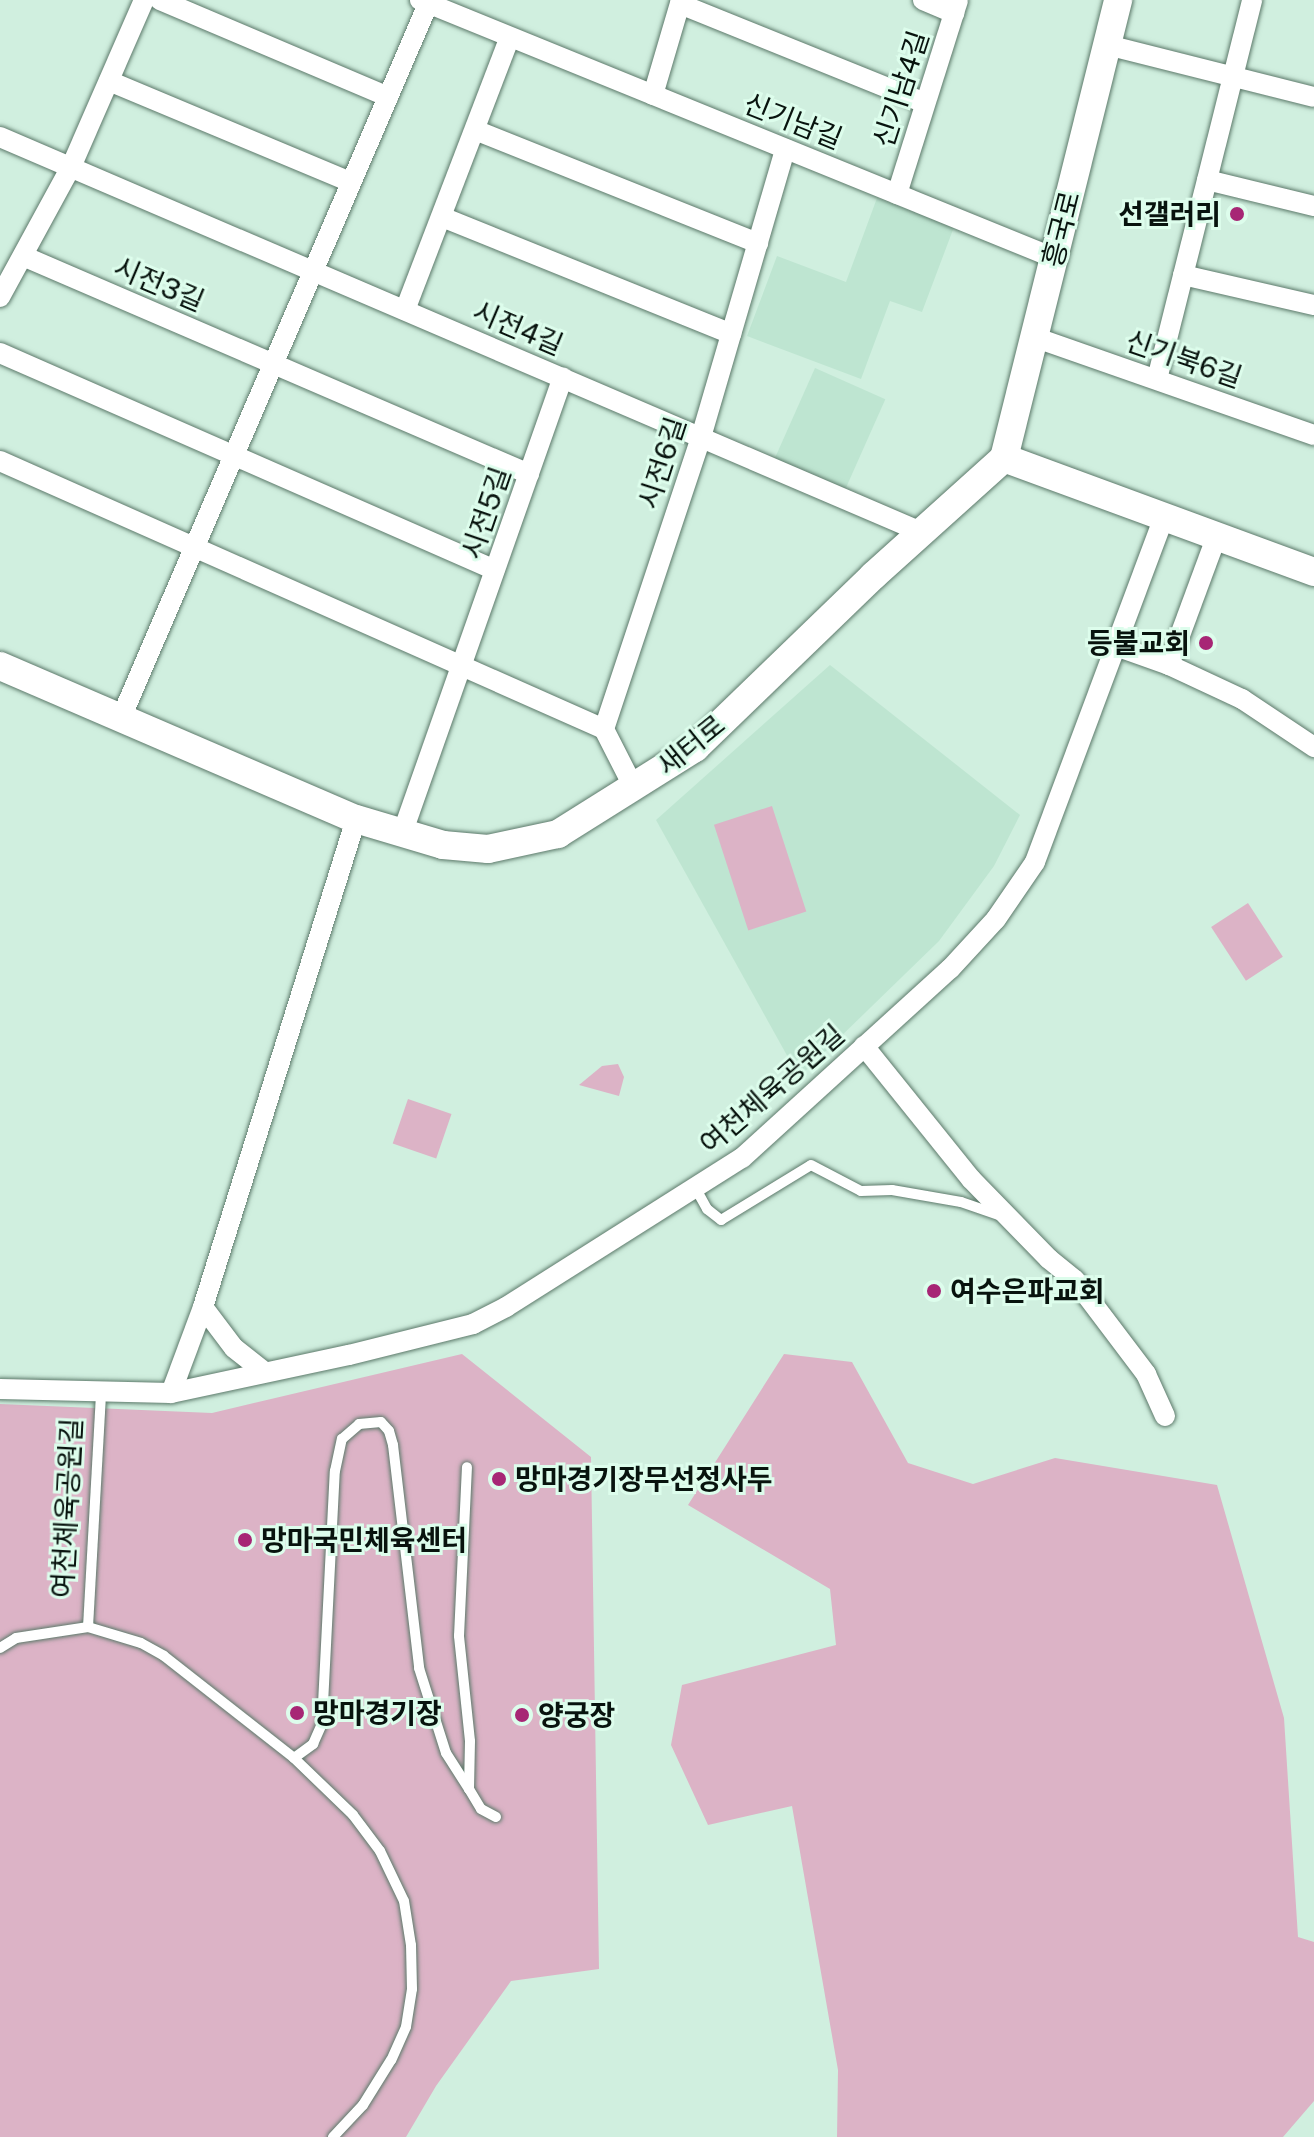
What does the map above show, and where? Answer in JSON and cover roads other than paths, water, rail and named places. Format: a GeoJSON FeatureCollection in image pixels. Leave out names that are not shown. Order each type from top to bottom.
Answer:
{"type":"FeatureCollection","features":[{"type":"Feature","properties":{"kind":"street"},"geometry":{"type":"LineString","coordinates":[[0,297],[71,167],[144,0]]}},
{"type":"Feature","properties":{"kind":"street"},"geometry":{"type":"LineString","coordinates":[[160,0],[388,97]]}},
{"type":"Feature","properties":{"kind":"street"},"geometry":{"type":"LineString","coordinates":[[923,0],[956,6]]}},
{"type":"Feature","properties":{"kind":"street","name":"흥국로"},"geometry":{"type":"LineString","coordinates":[[1004,458],[1118,0]]}},
{"type":"Feature","properties":{"kind":"street"},"geometry":{"type":"LineString","coordinates":[[1157,379],[1252,0]]}},
{"type":"Feature","properties":{"kind":"street"},"geometry":{"type":"LineString","coordinates":[[121,718],[388,97],[424,2]]}},
{"type":"Feature","properties":{"kind":"street","name":"신기남길"},"geometry":{"type":"LineString","coordinates":[[424,2],[467,9],[510,37],[1054,258]]}},
{"type":"Feature","properties":{"kind":"street"},"geometry":{"type":"LineString","coordinates":[[653,95],[681,2],[925,103]]}},
{"type":"Feature","properties":{"kind":"street","name":"신기남4길"},"geometry":{"type":"LineString","coordinates":[[897,194],[956,6]]}},
{"type":"Feature","properties":{"kind":"street"},"geometry":{"type":"LineString","coordinates":[[405,310],[510,37]]}},
{"type":"Feature","properties":{"kind":"street"},"geometry":{"type":"LineString","coordinates":[[1107,45],[1314,97]]}},
{"type":"Feature","properties":{"kind":"street"},"geometry":{"type":"LineString","coordinates":[[109,81],[351,182]]}},
{"type":"Feature","properties":{"kind":"street"},"geometry":{"type":"LineString","coordinates":[[475,130],[758,243]]}},
{"type":"Feature","properties":{"kind":"street"},"geometry":{"type":"LineString","coordinates":[[0,137],[313,271]]}},
{"type":"Feature","properties":{"kind":"street","name":"시전6길"},"geometry":{"type":"LineString","coordinates":[[604,729],[701,437],[785,149]]}},
{"type":"Feature","properties":{"kind":"street"},"geometry":{"type":"LineString","coordinates":[[1207,180],[1314,206]]}},
{"type":"Feature","properties":{"kind":"street"},"geometry":{"type":"LineString","coordinates":[[442,217],[731,334]]}},
{"type":"Feature","properties":{"kind":"street","name":"시전3길"},"geometry":{"type":"LineString","coordinates":[[23,256],[273,363]]}},
{"type":"Feature","properties":{"kind":"street","name":"시전4길"},"geometry":{"type":"LineString","coordinates":[[313,271],[921,532]]}},
{"type":"Feature","properties":{"kind":"street"},"geometry":{"type":"LineString","coordinates":[[1183,275],[1314,305]]}},
{"type":"Feature","properties":{"kind":"street","name":"신기북6길"},"geometry":{"type":"LineString","coordinates":[[1034,337],[1314,435]]}},
{"type":"Feature","properties":{"kind":"street"},"geometry":{"type":"LineString","coordinates":[[0,353],[495,570]]}},
{"type":"Feature","properties":{"kind":"street"},"geometry":{"type":"LineString","coordinates":[[273,363],[529,474]]}},
{"type":"Feature","properties":{"kind":"street","name":"시전5길"},"geometry":{"type":"LineString","coordinates":[[402,834],[563,378]]}},
{"type":"Feature","properties":{"kind":"street"},"geometry":{"type":"LineString","coordinates":[[1004,458],[1314,572]]}},
{"type":"Feature","properties":{"kind":"street","name":"새터로"},"geometry":{"type":"LineString","coordinates":[[0,666],[356,819],[402,834],[465,848],[520,845],[572,827],[695,748],[921,532],[1004,458]]}},
{"type":"Feature","properties":{"kind":"street"},"geometry":{"type":"LineString","coordinates":[[0,461],[604,729],[634,788]]}},
{"type":"Feature","properties":{"kind":"street","name":"여천체육공원길"},"geometry":{"type":"LineString","coordinates":[[0,1389],[171,1393],[349,1355],[473,1324],[506,1307],[631,1225],[696,1189],[742,1158],[950,969],[996,919],[1035,862],[1163,519]]}},
{"type":"Feature","properties":{"kind":"street"},"geometry":{"type":"LineString","coordinates":[[1169,665],[1216,538]]}},
{"type":"Feature","properties":{"kind":"street"},"geometry":{"type":"LineString","coordinates":[[1116,646],[1169,665],[1242,699],[1314,747]]}},
{"type":"Feature","properties":{"kind":"street"},"geometry":{"type":"LineString","coordinates":[[171,1393],[203,1307],[356,819]]}},
{"type":"Feature","properties":{"kind":"street"},"geometry":{"type":"LineString","coordinates":[[864,1046],[971,1179],[1011,1222],[1075,1280],[1146,1374],[1165,1416]]}},
{"type":"Feature","properties":{"kind":"street"},"geometry":{"type":"LineString","coordinates":[[203,1307],[234,1348],[265,1372]]}},
{"type":"Feature","properties":{"kind":"lane"},"geometry":{"type":"LineString","coordinates":[[696,1189],[707,1209],[721,1220],[811,1165],[861,1191],[892,1190],[961,1202],[1011,1222]]}},
{"type":"Feature","properties":{"kind":"lane","name":"여천체육공원길"},"geometry":{"type":"LineString","coordinates":[[88,1627],[101,1391]]}},
{"type":"Feature","properties":{"kind":"lane"},"geometry":{"type":"LineString","coordinates":[[294,1758],[313,1744],[322,1724],[335,1471],[342,1439],[359,1424],[370,1420],[381,1422],[389,1431],[393,1445],[419,1668],[446,1753],[481,1809],[496,1817]]}},
{"type":"Feature","properties":{"kind":"lane"},"geometry":{"type":"LineString","coordinates":[[467,1467],[459,1636],[470,1741],[469,1789]]}},
{"type":"Feature","properties":{"kind":"lane","name":"여천체육공원길"},"geometry":{"type":"LineString","coordinates":[[0,1648],[16,1638],[88,1627],[141,1643],[164,1656],[294,1758],[353,1815],[380,1851],[404,1901],[411,1945],[412,1989],[406,2027],[391,2060],[363,2105],[333,2137]]}},
{"type":"Feature","properties":{"kind":"place","name":"선갤러리"},"geometry":{"type":"Point","coordinates":[1237,214]}},
{"type":"Feature","properties":{"kind":"place","name":"등불교회"},"geometry":{"type":"Point","coordinates":[1206,643]}},
{"type":"Feature","properties":{"kind":"place","name":"여수은파교회"},"geometry":{"type":"Point","coordinates":[934,1291]}},
{"type":"Feature","properties":{"kind":"place","name":"망마경기장무선정사두"},"geometry":{"type":"Point","coordinates":[499,1479]}},
{"type":"Feature","properties":{"kind":"place","name":"망마국민체육센터"},"geometry":{"type":"Point","coordinates":[245,1540]}},
{"type":"Feature","properties":{"kind":"place","name":"망마경기장"},"geometry":{"type":"Point","coordinates":[297,1713]}},
{"type":"Feature","properties":{"kind":"place","name":"양궁장"},"geometry":{"type":"Point","coordinates":[522,1715]}}]}
